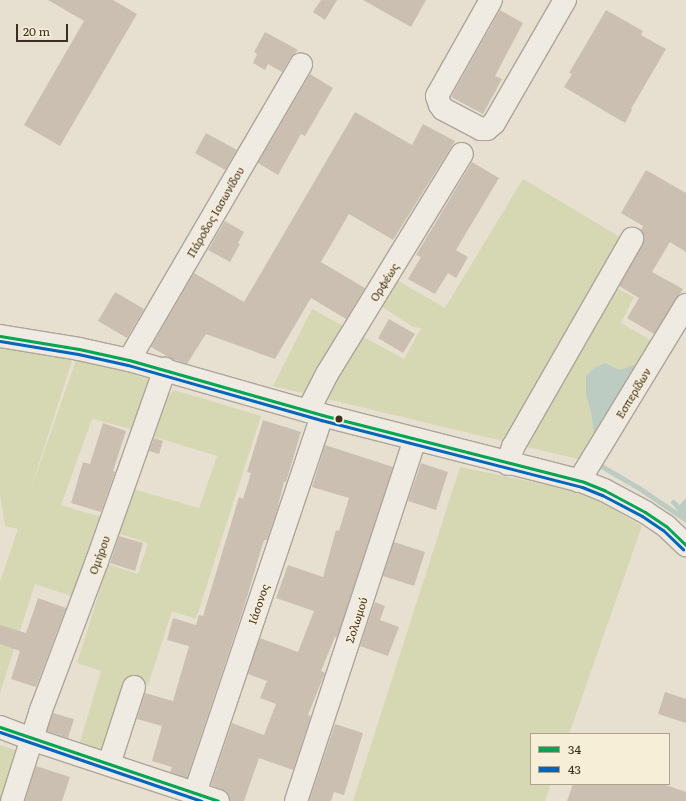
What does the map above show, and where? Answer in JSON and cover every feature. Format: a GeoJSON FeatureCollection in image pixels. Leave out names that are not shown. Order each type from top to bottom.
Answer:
{"type":"FeatureCollection","features":[{"type":"Feature","properties":{"kind":"street"},"geometry":{"type":"LineString","coordinates":[[491,0],[437,96],[440,105],[444,109],[481,129],[487,129],[494,123],[565,0]]}},
{"type":"Feature","properties":{"kind":"street","name":"Πάροδος Ιασωνίδου"},"geometry":{"type":"LineString","coordinates":[[129,360],[301,64]]}},
{"type":"Feature","properties":{"kind":"street","name":"Ορφέως"},"geometry":{"type":"LineString","coordinates":[[315,413],[327,374],[462,154]]}},
{"type":"Feature","properties":{"kind":"street"},"geometry":{"type":"LineString","coordinates":[[508,464],[512,447],[632,239]]}},
{"type":"Feature","properties":{"kind":"street","name":"Εσπερίδων"},"geometry":{"type":"LineString","coordinates":[[579,481],[686,305]]}},
{"type":"Feature","properties":{"kind":"street"},"geometry":{"type":"LineString","coordinates":[[0,336],[79,349],[165,369],[315,413],[508,464],[579,481],[604,490],[645,512],[666,526],[686,545]]}},
{"type":"Feature","properties":{"kind":"street","name":"Ομήρου"},"geometry":{"type":"LineString","coordinates":[[12,801],[31,739],[97,561],[165,369]]}},
{"type":"Feature","properties":{"kind":"street","name":"Ιάσονος"},"geometry":{"type":"LineString","coordinates":[[195,793],[315,413]]}},
{"type":"Feature","properties":{"kind":"street","name":"Σολωμού"},"geometry":{"type":"LineString","coordinates":[[296,801],[415,440]]}},
{"type":"Feature","properties":{"kind":"street"},"geometry":{"type":"LineString","coordinates":[[109,764],[134,687]]}},
{"type":"Feature","properties":{"kind":"street"},"geometry":{"type":"LineString","coordinates":[[0,727],[31,739],[218,801]]}},
{"type":"Feature","properties":{"kind":"green space"},"geometry":{"type":"Polygon","coordinates":[[[523,179],[630,243],[605,282],[634,297],[621,323],[652,341],[582,460],[273,386],[312,309],[404,359],[421,328],[413,327],[372,300],[388,275],[445,308],[523,179]]]}},
{"type":"Feature","properties":{"kind":"green space"},"geometry":{"type":"Polygon","coordinates":[[[0,347],[73,358],[28,498],[77,357],[156,381],[136,430],[92,419],[61,505],[105,518],[77,598],[35,584],[0,693],[0,582],[18,529],[5,526],[0,494],[0,347]]]}},
{"type":"Feature","properties":{"kind":"green space"},"geometry":{"type":"Polygon","coordinates":[[[174,390],[261,416],[196,619],[172,611],[148,685],[133,680],[106,758],[78,749],[101,671],[77,663],[108,564],[138,574],[148,543],[117,533],[133,489],[199,508],[217,456],[148,435],[163,402],[174,390]]]}},
{"type":"Feature","properties":{"kind":"green space"},"geometry":{"type":"Polygon","coordinates":[[[460,467],[583,492],[642,526],[569,733],[530,733],[530,785],[551,785],[545,801],[353,801],[460,467]]]}},
{"type":"Feature","properties":{"kind":"green space"},"geometry":{"type":"Polygon","coordinates":[[[0,745],[18,751],[2,801],[0,801],[0,745]]]}},
{"type":"Feature","properties":{"kind":"shaded area"},"geometry":{"type":"Polygon","coordinates":[[[605,363],[619,370],[634,365],[649,378],[596,449],[591,411],[586,395],[586,376],[594,368],[605,363]]]}},
{"type":"Feature","properties":{"kind":"shaded area"},"geometry":{"type":"Polygon","coordinates":[[[686,498],[686,520],[676,509],[686,498]]]}},
{"type":"Feature","properties":{"kind":"building"},"geometry":{"type":"Polygon","coordinates":[[[48,0],[113,0],[137,14],[60,146],[24,125],[84,21],[48,0]]]}},
{"type":"Feature","properties":{"kind":"building"},"geometry":{"type":"Polygon","coordinates":[[[321,0],[337,0],[325,20],[313,12],[321,0]]]}},
{"type":"Feature","properties":{"kind":"building"},"geometry":{"type":"Polygon","coordinates":[[[363,0],[426,0],[411,27],[363,0]]]}},
{"type":"Feature","properties":{"kind":"building"},"geometry":{"type":"Polygon","coordinates":[[[500,10],[523,23],[495,76],[502,79],[483,114],[451,97],[500,10]]]}},
{"type":"Feature","properties":{"kind":"building"},"geometry":{"type":"Polygon","coordinates":[[[606,10],[643,31],[641,35],[666,49],[631,109],[632,110],[625,123],[564,87],[572,74],[569,73],[606,10]]]}},
{"type":"Feature","properties":{"kind":"building"},"geometry":{"type":"Polygon","coordinates":[[[265,32],[298,50],[290,58],[282,72],[268,64],[265,70],[253,63],[257,54],[254,52],[265,32]]]}},
{"type":"Feature","properties":{"kind":"building"},"geometry":{"type":"Polygon","coordinates":[[[310,74],[333,88],[305,136],[301,134],[278,175],[258,163],[310,74]]]}},
{"type":"Feature","properties":{"kind":"building"},"geometry":{"type":"Polygon","coordinates":[[[355,112],[412,145],[423,124],[455,141],[393,240],[349,214],[321,262],[365,288],[346,319],[311,298],[275,359],[206,334],[187,364],[172,359],[151,347],[194,273],[244,302],[355,112]]]}},
{"type":"Feature","properties":{"kind":"building"},"geometry":{"type":"Polygon","coordinates":[[[206,133],[237,150],[225,170],[195,153],[206,133]]]}},
{"type":"Feature","properties":{"kind":"building"},"geometry":{"type":"Polygon","coordinates":[[[472,162],[499,178],[456,250],[468,257],[456,278],[448,273],[435,294],[408,279],[421,257],[416,255],[472,162]]]}},
{"type":"Feature","properties":{"kind":"building"},"geometry":{"type":"Polygon","coordinates":[[[646,170],[686,193],[686,252],[670,242],[652,272],[683,289],[654,334],[627,318],[639,298],[619,286],[644,239],[641,230],[643,226],[621,213],[646,170]]]}},
{"type":"Feature","properties":{"kind":"building"},"geometry":{"type":"Polygon","coordinates":[[[225,221],[244,232],[238,243],[240,244],[230,262],[208,250],[225,221]]]}},
{"type":"Feature","properties":{"kind":"building"},"geometry":{"type":"Polygon","coordinates":[[[115,292],[144,309],[127,338],[98,321],[115,292]]]}},
{"type":"Feature","properties":{"kind":"building"},"geometry":{"type":"Polygon","coordinates":[[[389,319],[415,334],[403,353],[378,338],[389,319]]]}},
{"type":"Feature","properties":{"kind":"building"},"geometry":{"type":"Polygon","coordinates":[[[263,420],[301,432],[286,482],[284,482],[277,510],[267,540],[264,540],[243,610],[187,778],[170,772],[172,767],[152,761],[162,726],[137,719],[145,693],[173,701],[189,646],[167,640],[173,618],[196,625],[199,615],[203,616],[239,497],[243,499],[251,473],[247,472],[263,420]]]}},
{"type":"Feature","properties":{"kind":"building"},"geometry":{"type":"Polygon","coordinates":[[[103,423],[126,431],[113,471],[115,472],[101,512],[71,503],[83,462],[90,464],[103,423]]]}},
{"type":"Feature","properties":{"kind":"building"},"geometry":{"type":"Polygon","coordinates":[[[154,438],[163,441],[159,454],[149,451],[154,438]]]}},
{"type":"Feature","properties":{"kind":"building"},"geometry":{"type":"Polygon","coordinates":[[[325,445],[393,467],[337,638],[335,637],[321,671],[325,673],[308,715],[311,716],[293,770],[259,758],[244,801],[230,801],[227,792],[211,785],[232,723],[264,735],[276,704],[260,698],[267,681],[248,674],[260,638],[298,652],[314,611],[276,598],[288,565],[323,577],[336,530],[339,531],[349,498],[312,487],[325,445]]]}},
{"type":"Feature","properties":{"kind":"building"},"geometry":{"type":"Polygon","coordinates":[[[421,463],[448,472],[436,510],[408,501],[421,463]]]}},
{"type":"Feature","properties":{"kind":"building"},"geometry":{"type":"Polygon","coordinates":[[[119,536],[143,543],[135,571],[110,563],[119,536]]]}},
{"type":"Feature","properties":{"kind":"building"},"geometry":{"type":"Polygon","coordinates":[[[394,542],[425,552],[414,586],[383,576],[394,542]]]}},
{"type":"Feature","properties":{"kind":"building"},"geometry":{"type":"Polygon","coordinates":[[[38,598],[66,608],[36,687],[11,679],[20,651],[0,644],[0,625],[26,633],[38,598]]]}},
{"type":"Feature","properties":{"kind":"building"},"geometry":{"type":"Polygon","coordinates":[[[375,602],[385,606],[380,620],[399,627],[388,656],[360,646],[375,602]]]}},
{"type":"Feature","properties":{"kind":"building"},"geometry":{"type":"Polygon","coordinates":[[[665,692],[686,699],[686,723],[658,714],[665,692]]]}},
{"type":"Feature","properties":{"kind":"building"},"geometry":{"type":"Polygon","coordinates":[[[53,713],[74,719],[68,738],[47,731],[53,713]]]}},
{"type":"Feature","properties":{"kind":"building"},"geometry":{"type":"Polygon","coordinates":[[[335,724],[363,733],[344,795],[334,792],[331,801],[309,801],[335,724]]]}},
{"type":"Feature","properties":{"kind":"building"},"geometry":{"type":"Polygon","coordinates":[[[36,766],[70,777],[62,801],[25,801],[36,766]]]}},
{"type":"Feature","properties":{"kind":"building"},"geometry":{"type":"Polygon","coordinates":[[[573,785],[666,785],[686,792],[686,801],[567,801],[573,785]]]}},
{"type":"Feature","properties":{"kind":"waterway"},"geometry":{"type":"LineString","coordinates":[[596,463],[639,488],[686,520]]}},
{"type":"Feature","properties":{"kind":"waterway"},"geometry":{"type":"LineString","coordinates":[[673,502],[686,515]]}},
{"type":"Feature","properties":{"kind":"transit line","name":"34"},"geometry":{"type":"LineString","coordinates":[[0,336],[79,349],[129,360],[322,415],[584,482],[604,490],[645,512],[666,526],[686,545]]}},
{"type":"Feature","properties":{"kind":"transit line","name":"43"},"geometry":{"type":"LineString","coordinates":[[0,341],[78,354],[128,365],[321,420],[582,487],[602,495],[642,516],[663,530],[683,549]]}},
{"type":"Feature","properties":{"kind":"transit line","name":"34"},"geometry":{"type":"LineString","coordinates":[[0,727],[218,801]]}},
{"type":"Feature","properties":{"kind":"transit line","name":"43"},"geometry":{"type":"LineString","coordinates":[[0,732],[202,801]]}}]}
